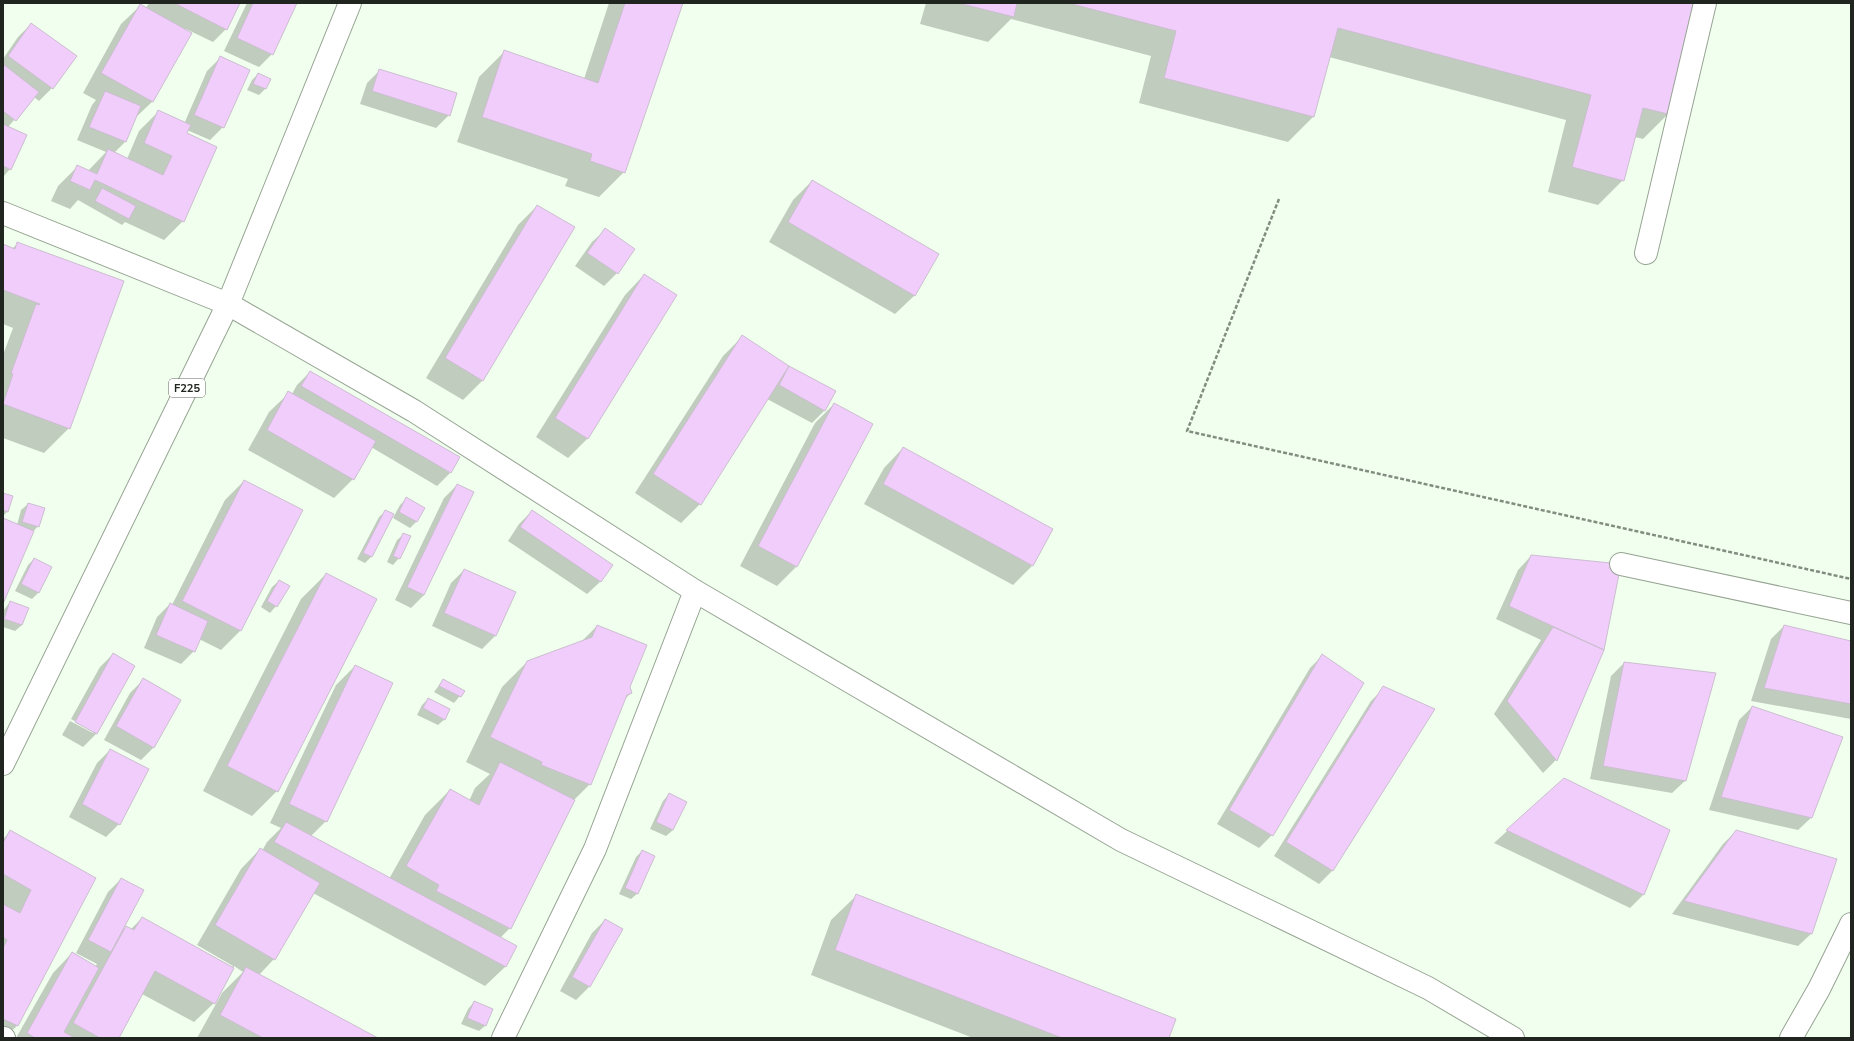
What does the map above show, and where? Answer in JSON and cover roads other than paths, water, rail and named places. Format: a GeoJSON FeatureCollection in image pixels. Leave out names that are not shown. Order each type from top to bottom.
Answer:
{"type":"FeatureCollection","features":[{"type":"Feature","properties":{"kind":"street","name":"F225"},"geometry":{"type":"LineString","coordinates":[[3,764],[228,304],[350,3]]}},
{"type":"Feature","properties":{"kind":"street"},"geometry":{"type":"LineString","coordinates":[[1646,253],[1705,3]]}},
{"type":"Feature","properties":{"kind":"street"},"geometry":{"type":"LineString","coordinates":[[3,213],[228,304],[414,411],[695,591],[1121,840],[1428,988],[1513,1038]]}},
{"type":"Feature","properties":{"kind":"street"},"geometry":{"type":"LineString","coordinates":[[1621,564],[1851,613]]}},
{"type":"Feature","properties":{"kind":"street"},"geometry":{"type":"LineString","coordinates":[[503,1038],[595,849],[695,591]]}},
{"type":"Feature","properties":{"kind":"street"},"geometry":{"type":"LineString","coordinates":[[1791,1038],[1819,988],[1851,924]]}}]}
